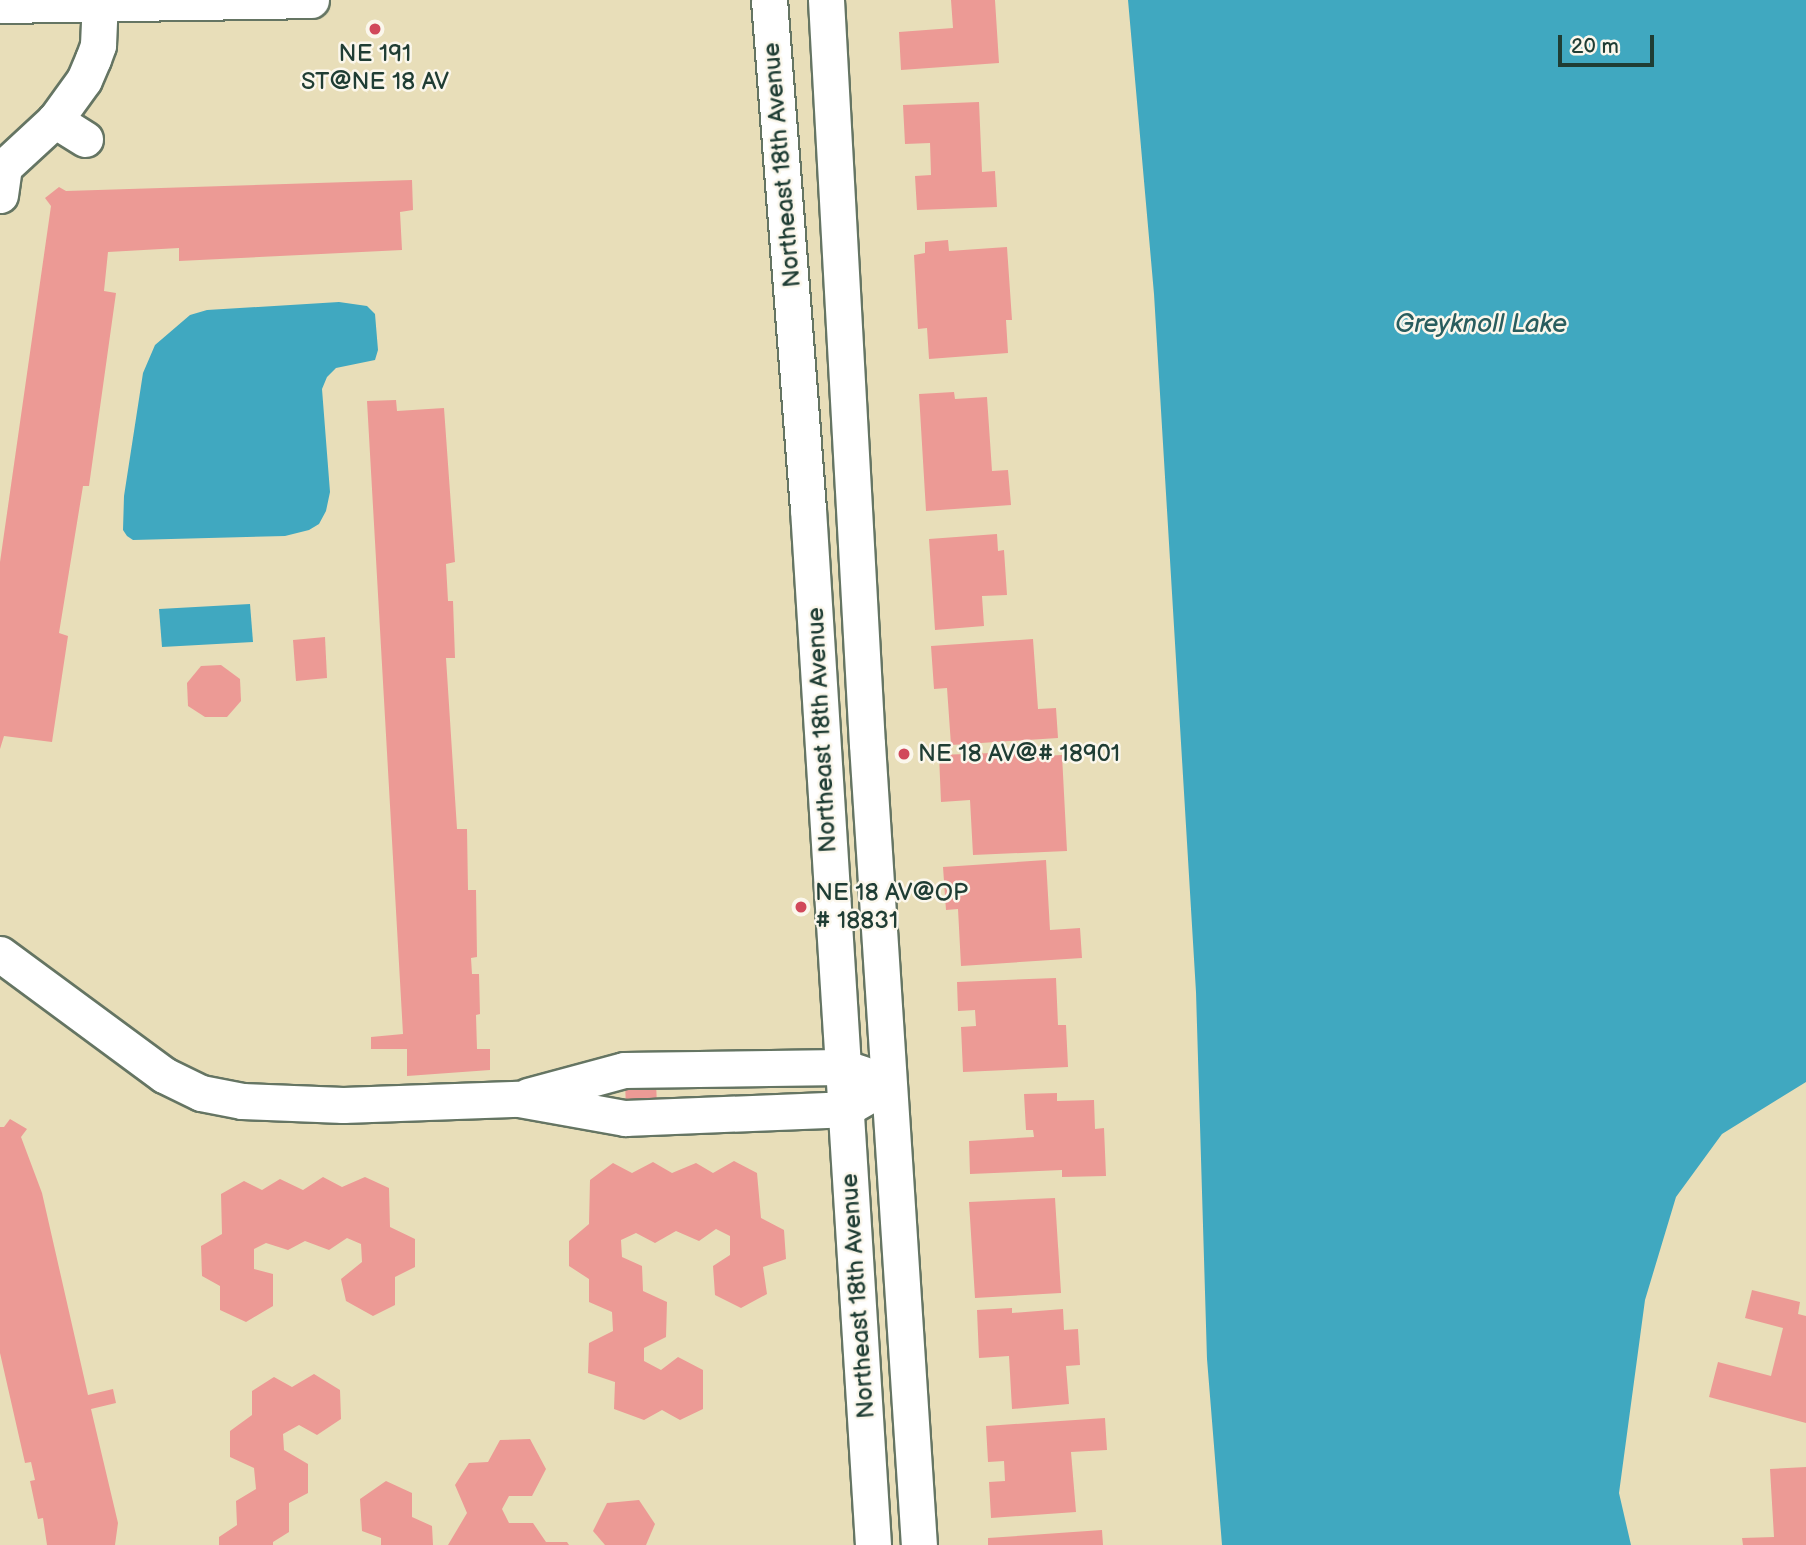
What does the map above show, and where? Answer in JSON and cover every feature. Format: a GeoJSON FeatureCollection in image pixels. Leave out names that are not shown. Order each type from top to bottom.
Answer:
{"type":"FeatureCollection","features":[{"type":"Feature","properties":{"kind":"street"},"geometry":{"type":"LineString","coordinates":[[0,5],[101,1],[311,0]]}},
{"type":"Feature","properties":{"kind":"street","name":"Northeast 18th Avenue"},"geometry":{"type":"LineString","coordinates":[[769,0],[808,509],[873,1545]]}},
{"type":"Feature","properties":{"kind":"street","name":"Northeast 18th Avenue"},"geometry":{"type":"LineString","coordinates":[[827,0],[861,646],[919,1545]]}},
{"type":"Feature","properties":{"kind":"street"},"geometry":{"type":"LineString","coordinates":[[1,176],[55,120],[84,80],[98,46],[101,1]]}},
{"type":"Feature","properties":{"kind":"street"},"geometry":{"type":"LineString","coordinates":[[55,120],[85,139]]}},
{"type":"Feature","properties":{"kind":"street"},"geometry":{"type":"LineString","coordinates":[[0,954],[164,1074],[201,1093],[242,1101],[295,1105],[519,1099],[625,1118],[845,1110],[890,1083]]}},
{"type":"Feature","properties":{"kind":"street"},"geometry":{"type":"LineString","coordinates":[[519,1099],[624,1070],[842,1067],[890,1083]]}},
{"type":"Feature","properties":{"kind":"street"},"geometry":{"type":"LineString","coordinates":[[867,1446],[912,1443]]}},
{"type":"Feature","properties":{"kind":"water","name":"Greyknoll Lake"},"geometry":{"type":"Polygon","coordinates":[[[1128,0],[1806,0],[1806,1082],[1722,1134],[1676,1197],[1645,1300],[1619,1493],[1631,1545],[1222,1545],[1207,1359],[1196,992],[1154,294],[1128,0]]]}},
{"type":"Feature","properties":{"kind":"water"},"geometry":{"type":"Polygon","coordinates":[[[339,302],[367,306],[375,314],[378,350],[375,360],[336,368],[327,377],[322,389],[330,492],[326,511],[319,524],[309,530],[285,536],[133,540],[127,536],[123,530],[124,496],[143,373],[155,345],[190,315],[207,310],[339,302]]]}},
{"type":"Feature","properties":{"kind":"water"},"geometry":{"type":"Polygon","coordinates":[[[250,604],[253,642],[162,647],[159,609],[250,604]]]}},
{"type":"Feature","properties":{"kind":"building"},"geometry":{"type":"Polygon","coordinates":[[[951,0],[995,0],[999,63],[901,70],[899,32],[953,28],[951,0]]]}},
{"type":"Feature","properties":{"kind":"building"},"geometry":{"type":"Polygon","coordinates":[[[979,102],[982,172],[995,171],[997,207],[917,210],[915,176],[931,175],[930,143],[905,144],[903,105],[979,102]]]}},
{"type":"Feature","properties":{"kind":"building"},"geometry":{"type":"Polygon","coordinates":[[[412,180],[413,210],[400,212],[402,250],[179,261],[179,248],[108,252],[104,291],[116,293],[89,486],[83,486],[59,633],[68,636],[52,742],[4,736],[0,749],[0,562],[51,206],[45,198],[59,187],[66,191],[412,180]]]}},
{"type":"Feature","properties":{"kind":"building"},"geometry":{"type":"Polygon","coordinates":[[[948,240],[949,251],[1007,247],[1012,320],[1006,320],[1008,353],[929,359],[927,328],[918,329],[914,255],[925,253],[925,242],[948,240]]]}},
{"type":"Feature","properties":{"kind":"building"},"geometry":{"type":"Polygon","coordinates":[[[954,392],[955,399],[987,397],[992,471],[1008,470],[1011,505],[926,511],[919,394],[954,392]]]}},
{"type":"Feature","properties":{"kind":"building"},"geometry":{"type":"Polygon","coordinates":[[[396,400],[397,411],[444,408],[455,562],[446,564],[448,601],[453,601],[455,658],[446,658],[457,829],[467,829],[468,890],[476,890],[477,957],[471,958],[472,974],[479,974],[477,1049],[490,1049],[490,1070],[407,1076],[407,1049],[371,1049],[371,1037],[403,1034],[367,401],[396,400]]]}},
{"type":"Feature","properties":{"kind":"building"},"geometry":{"type":"Polygon","coordinates":[[[997,534],[998,551],[1004,550],[1007,595],[982,596],[984,626],[935,630],[929,539],[997,534]]]}},
{"type":"Feature","properties":{"kind":"building"},"geometry":{"type":"Polygon","coordinates":[[[325,637],[327,678],[296,681],[293,640],[325,637]]]}},
{"type":"Feature","properties":{"kind":"building"},"geometry":{"type":"Polygon","coordinates":[[[1033,639],[1038,709],[1056,708],[1058,738],[951,745],[947,688],[934,689],[931,646],[1033,639]]]}},
{"type":"Feature","properties":{"kind":"building"},"geometry":{"type":"Polygon","coordinates":[[[221,665],[240,679],[241,701],[227,717],[205,717],[188,706],[187,683],[201,666],[221,665]]]}},
{"type":"Feature","properties":{"kind":"building"},"geometry":{"type":"Polygon","coordinates":[[[1042,751],[1043,756],[1062,755],[1067,851],[973,855],[970,800],[941,802],[939,755],[1042,751]]]}},
{"type":"Feature","properties":{"kind":"building"},"geometry":{"type":"Polygon","coordinates":[[[1046,860],[1050,930],[1080,928],[1082,958],[961,966],[958,909],[946,910],[943,867],[1046,860]]]}},
{"type":"Feature","properties":{"kind":"building"},"geometry":{"type":"Polygon","coordinates":[[[1056,978],[1058,1025],[1066,1025],[1068,1067],[963,1072],[961,1027],[976,1026],[975,1010],[958,1011],[957,982],[1056,978]]]}},
{"type":"Feature","properties":{"kind":"building"},"geometry":{"type":"Polygon","coordinates":[[[656,1083],[657,1105],[626,1106],[625,1084],[656,1083]]]}},
{"type":"Feature","properties":{"kind":"building"},"geometry":{"type":"Polygon","coordinates":[[[1057,1093],[1057,1101],[1094,1100],[1095,1129],[1104,1128],[1106,1176],[1062,1177],[1062,1170],[970,1174],[969,1141],[1034,1137],[1033,1130],[1026,1130],[1024,1094],[1057,1093]]]}},
{"type":"Feature","properties":{"kind":"building"},"geometry":{"type":"Polygon","coordinates":[[[10,1119],[27,1129],[21,1137],[42,1193],[88,1395],[113,1389],[116,1403],[91,1409],[118,1523],[115,1545],[47,1545],[43,1518],[38,1519],[30,1481],[35,1480],[31,1462],[25,1463],[0,1353],[0,1127],[4,1127],[10,1119]]]}},
{"type":"Feature","properties":{"kind":"building"},"geometry":{"type":"Polygon","coordinates":[[[734,1161],[757,1173],[761,1218],[784,1230],[786,1259],[763,1267],[767,1294],[741,1308],[715,1295],[713,1266],[730,1255],[730,1236],[716,1229],[699,1241],[676,1231],[655,1243],[636,1233],[621,1240],[622,1257],[642,1266],[643,1291],[667,1302],[666,1337],[644,1348],[644,1361],[661,1370],[678,1357],[703,1370],[703,1409],[680,1420],[662,1410],[644,1420],[614,1409],[615,1382],[588,1373],[589,1343],[613,1331],[612,1312],[589,1302],[589,1279],[569,1266],[569,1241],[589,1224],[590,1180],[613,1163],[632,1173],[653,1162],[672,1173],[696,1163],[713,1173],[734,1161]]]}},
{"type":"Feature","properties":{"kind":"building"},"geometry":{"type":"Polygon","coordinates":[[[323,1177],[342,1187],[365,1177],[389,1188],[390,1227],[415,1239],[415,1267],[395,1277],[395,1305],[373,1316],[346,1301],[341,1279],[362,1262],[361,1244],[347,1238],[329,1250],[305,1241],[288,1250],[266,1243],[254,1249],[254,1269],[273,1274],[273,1306],[246,1322],[220,1310],[220,1286],[202,1276],[201,1246],[222,1234],[221,1194],[244,1181],[262,1190],[280,1179],[303,1190],[323,1177]]]}},
{"type":"Feature","properties":{"kind":"building"},"geometry":{"type":"Polygon","coordinates":[[[1055,1198],[1061,1293],[975,1298],[969,1202],[1055,1198]]]}},
{"type":"Feature","properties":{"kind":"building"},"geometry":{"type":"Polygon","coordinates":[[[1752,1290],[1800,1302],[1798,1314],[1806,1316],[1806,1423],[1709,1397],[1718,1362],[1771,1376],[1783,1328],[1745,1318],[1752,1290]]]}},
{"type":"Feature","properties":{"kind":"building"},"geometry":{"type":"Polygon","coordinates":[[[1012,1308],[1012,1313],[1063,1309],[1064,1330],[1078,1329],[1080,1365],[1066,1366],[1069,1404],[1012,1409],[1009,1356],[979,1358],[977,1310],[1012,1308]]]}},
{"type":"Feature","properties":{"kind":"building"},"geometry":{"type":"Polygon","coordinates":[[[314,1374],[340,1390],[341,1419],[317,1435],[299,1425],[283,1434],[284,1450],[308,1464],[308,1493],[289,1503],[289,1532],[273,1542],[273,1545],[219,1545],[219,1537],[237,1525],[236,1501],[256,1489],[254,1468],[230,1457],[230,1431],[252,1415],[252,1391],[274,1377],[292,1387],[314,1374]]]}},
{"type":"Feature","properties":{"kind":"building"},"geometry":{"type":"Polygon","coordinates":[[[1105,1418],[1107,1450],[1071,1452],[1076,1512],[991,1518],[989,1482],[1005,1481],[1004,1461],[988,1462],[986,1426],[1105,1418]]]}},
{"type":"Feature","properties":{"kind":"building"},"geometry":{"type":"Polygon","coordinates":[[[530,1439],[546,1469],[532,1496],[509,1496],[502,1509],[509,1523],[533,1523],[546,1542],[567,1542],[569,1545],[448,1545],[467,1513],[455,1485],[469,1463],[488,1462],[500,1440],[530,1439]]]}},
{"type":"Feature","properties":{"kind":"building"},"geometry":{"type":"Polygon","coordinates":[[[1806,1467],[1806,1545],[1743,1545],[1742,1538],[1774,1537],[1770,1469],[1806,1467]]]}},
{"type":"Feature","properties":{"kind":"building"},"geometry":{"type":"Polygon","coordinates":[[[386,1481],[412,1493],[412,1517],[432,1526],[433,1545],[381,1545],[381,1538],[362,1531],[360,1499],[386,1481]]]}},
{"type":"Feature","properties":{"kind":"building"},"geometry":{"type":"Polygon","coordinates":[[[639,1500],[655,1524],[646,1545],[605,1545],[593,1531],[607,1503],[639,1500]]]}},
{"type":"Feature","properties":{"kind":"building"},"geometry":{"type":"Polygon","coordinates":[[[1102,1530],[1103,1545],[988,1545],[988,1538],[1102,1530]]]}},
{"type":"Feature","properties":{"kind":"place","name":"NE 191 ST@NE 18 AV"},"geometry":{"type":"Point","coordinates":[375,29]}},
{"type":"Feature","properties":{"kind":"place","name":"NE 18 AV@# 18901"},"geometry":{"type":"Point","coordinates":[904,754]}},
{"type":"Feature","properties":{"kind":"place","name":"NE 18 AV@OP # 18831"},"geometry":{"type":"Point","coordinates":[801,907]}}]}
